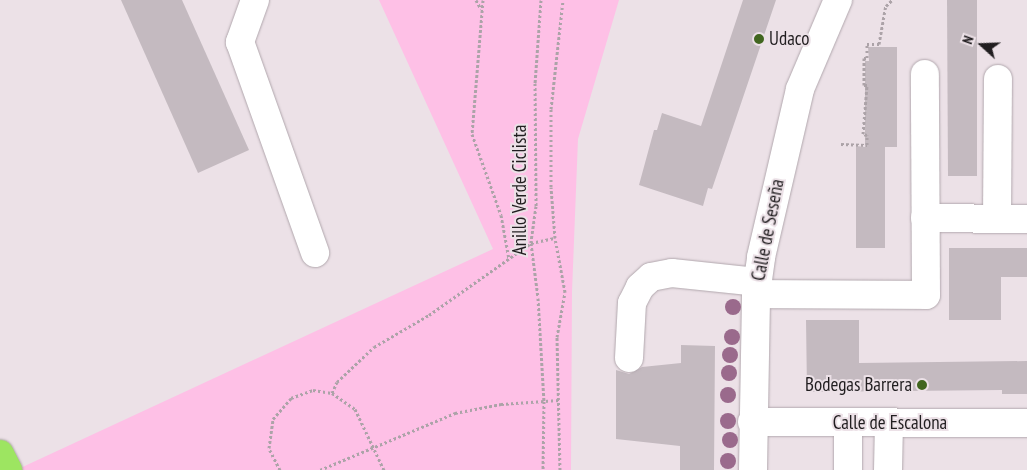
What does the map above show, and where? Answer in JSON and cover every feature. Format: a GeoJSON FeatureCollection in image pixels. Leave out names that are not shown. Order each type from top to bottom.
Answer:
{"type":"FeatureCollection","features":[{"type":"Feature","properties":{"kind":"highway"},"geometry":{"type":"LineString","coordinates":[[0,454],[8,470]]}},
{"type":"Feature","properties":{"kind":"street"},"geometry":{"type":"LineString","coordinates":[[255,0],[240,42],[315,253]]}},
{"type":"Feature","properties":{"kind":"street","name":"Calle de Seseña"},"geometry":{"type":"LineString","coordinates":[[753,470],[752,422],[757,288],[774,192],[800,89],[838,0]]}},
{"type":"Feature","properties":{"kind":"street"},"geometry":{"type":"LineString","coordinates":[[629,358],[632,304],[640,287],[651,277],[672,273],[757,288],[926,295],[925,74]]}},
{"type":"Feature","properties":{"kind":"street"},"geometry":{"type":"LineString","coordinates":[[997,219],[998,78]]}},
{"type":"Feature","properties":{"kind":"street"},"geometry":{"type":"LineString","coordinates":[[925,218],[1027,219]]}},
{"type":"Feature","properties":{"kind":"street","name":"Calle de Escalona"},"geometry":{"type":"LineString","coordinates":[[752,422],[1027,423]]}},
{"type":"Feature","properties":{"kind":"street"},"geometry":{"type":"LineString","coordinates":[[848,422],[848,470]]}},
{"type":"Feature","properties":{"kind":"street"},"geometry":{"type":"LineString","coordinates":[[888,470],[889,422]]}},
{"type":"Feature","properties":{"kind":"path"},"geometry":{"type":"LineString","coordinates":[[476,0],[481,10]]}},
{"type":"Feature","properties":{"kind":"path"},"geometry":{"type":"LineString","coordinates":[[483,0],[472,134],[502,215],[509,259]]}},
{"type":"Feature","properties":{"kind":"path","name":"Anillo Verde Ciclista"},"geometry":{"type":"LineString","coordinates":[[542,0],[535,83],[536,206],[531,243],[538,298],[544,401],[543,470]]}},
{"type":"Feature","properties":{"kind":"path"},"geometry":{"type":"LineString","coordinates":[[560,470],[556,338],[565,292],[556,238],[551,109],[563,0]]}},
{"type":"Feature","properties":{"kind":"path"},"geometry":{"type":"LineString","coordinates":[[841,144],[867,144],[867,135],[864,134],[867,84],[864,84],[864,58],[867,58],[866,44],[879,44],[886,6],[892,0]]}},
{"type":"Feature","properties":{"kind":"path"},"geometry":{"type":"LineString","coordinates":[[332,393],[337,382],[374,347],[429,315],[531,243],[556,238]]}},
{"type":"Feature","properties":{"kind":"path"},"geometry":{"type":"LineString","coordinates":[[280,470],[269,448],[269,434],[280,409],[302,392],[313,390],[332,393],[355,409],[384,470]]}},
{"type":"Feature","properties":{"kind":"path"},"geometry":{"type":"LineString","coordinates":[[320,470],[375,449],[454,414],[501,404],[559,400]]}},
{"type":"Feature","properties":{"kind":"shaded area"},"geometry":{"type":"Polygon","coordinates":[[[379,0],[619,0],[578,139],[572,292],[571,470],[16,470],[493,249],[379,0]]]}},
{"type":"Feature","properties":{"kind":"building"},"geometry":{"type":"Polygon","coordinates":[[[121,0],[182,0],[249,150],[198,173],[121,0]]]}},
{"type":"Feature","properties":{"kind":"building"},"geometry":{"type":"Polygon","coordinates":[[[743,0],[776,0],[712,189],[708,188],[703,206],[639,185],[654,130],[657,130],[662,113],[701,126],[743,0]]]}},
{"type":"Feature","properties":{"kind":"building"},"geometry":{"type":"Polygon","coordinates":[[[947,0],[977,0],[977,176],[948,176],[947,0]]]}},
{"type":"Feature","properties":{"kind":"building"},"geometry":{"type":"Polygon","coordinates":[[[868,47],[897,47],[897,147],[885,147],[885,248],[856,248],[856,146],[865,147],[865,61],[869,61],[868,47]]]}},
{"type":"Feature","properties":{"kind":"building"},"geometry":{"type":"Polygon","coordinates":[[[949,248],[1027,248],[1027,277],[1001,277],[1001,320],[949,320],[949,248]]]}},
{"type":"Feature","properties":{"kind":"building"},"geometry":{"type":"Polygon","coordinates":[[[806,320],[859,320],[859,363],[1027,361],[1027,394],[1002,394],[1002,390],[807,392],[806,320]]]}},
{"type":"Feature","properties":{"kind":"building"},"geometry":{"type":"Polygon","coordinates":[[[681,345],[715,346],[714,470],[680,470],[680,446],[616,439],[616,370],[629,374],[642,367],[681,363],[681,345]]]}},
{"type":"Feature","properties":{"kind":"place","name":"Udaco"},"geometry":{"type":"Point","coordinates":[759,39]}},
{"type":"Feature","properties":{"kind":"place","name":"Bodegas Barrera"},"geometry":{"type":"Point","coordinates":[922,385]}}]}
